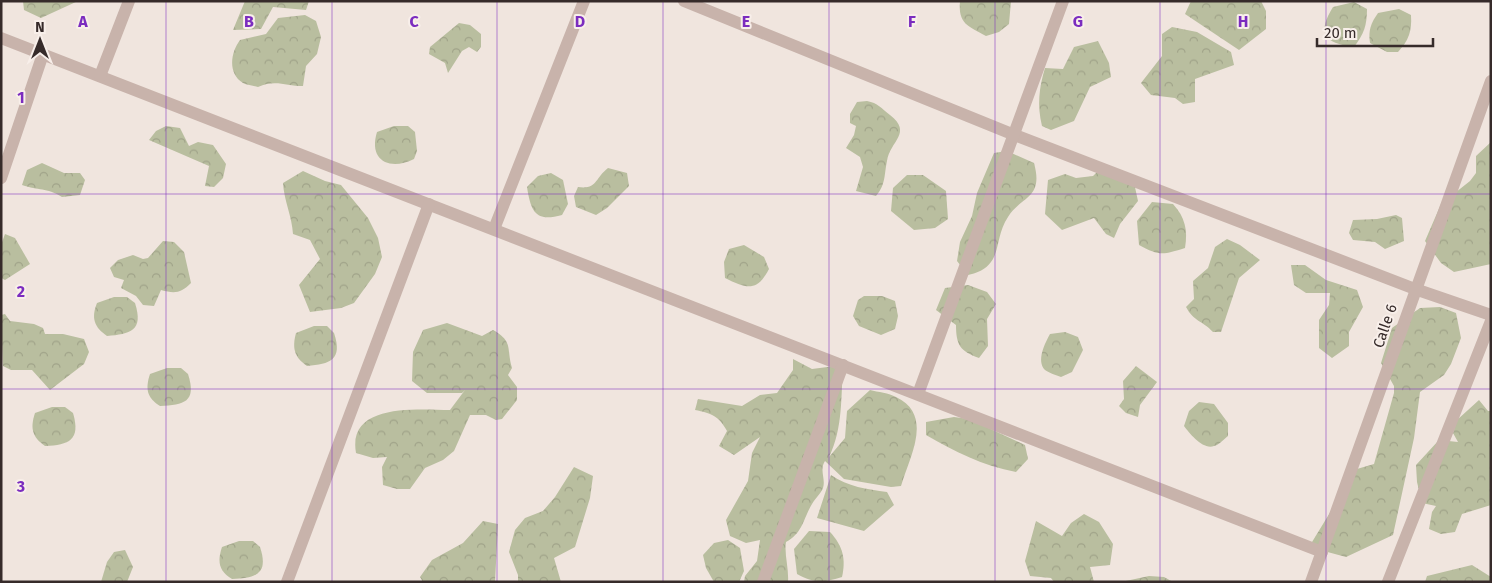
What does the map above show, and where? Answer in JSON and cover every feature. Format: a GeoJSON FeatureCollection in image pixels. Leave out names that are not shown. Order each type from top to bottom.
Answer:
{"type":"FeatureCollection","features":[{"type":"Feature","properties":{"kind":"street"},"geometry":{"type":"LineString","coordinates":[[100,76],[129,1]]}},
{"type":"Feature","properties":{"kind":"street"},"geometry":{"type":"LineString","coordinates":[[494,229],[584,1]]}},
{"type":"Feature","properties":{"kind":"street"},"geometry":{"type":"LineString","coordinates":[[684,1],[1012,134],[1415,289],[1491,316]]}},
{"type":"Feature","properties":{"kind":"street"},"geometry":{"type":"LineString","coordinates":[[918,394],[1012,134],[1063,1]]}},
{"type":"Feature","properties":{"kind":"street"},"geometry":{"type":"LineString","coordinates":[[1,38],[1322,552]]}},
{"type":"Feature","properties":{"kind":"street"},"geometry":{"type":"LineString","coordinates":[[1,178],[43,54]]}},
{"type":"Feature","properties":{"kind":"street","name":"Calle 6"},"geometry":{"type":"LineString","coordinates":[[1311,582],[1491,81]]}},
{"type":"Feature","properties":{"kind":"street"},"geometry":{"type":"LineString","coordinates":[[287,582],[430,204]]}},
{"type":"Feature","properties":{"kind":"street"},"geometry":{"type":"LineString","coordinates":[[1388,582],[1491,322]]}},
{"type":"Feature","properties":{"kind":"street"},"geometry":{"type":"LineString","coordinates":[[763,582],[844,365]]}},
{"type":"Feature","properties":{"kind":"green space"},"geometry":{"type":"Polygon","coordinates":[[[23,1],[78,1],[41,18],[24,10],[23,1]]]}},
{"type":"Feature","properties":{"kind":"green space"},"geometry":{"type":"Polygon","coordinates":[[[245,1],[309,1],[306,10],[273,7],[261,29],[233,30],[245,1]]]}},
{"type":"Feature","properties":{"kind":"green space"},"geometry":{"type":"Polygon","coordinates":[[[960,1],[1011,1],[1009,24],[999,32],[986,36],[969,27],[963,20],[960,1]]]}},
{"type":"Feature","properties":{"kind":"green space"},"geometry":{"type":"Polygon","coordinates":[[[1191,1],[1261,1],[1266,11],[1266,29],[1239,50],[1185,14],[1191,1]]]}},
{"type":"Feature","properties":{"kind":"green space"},"geometry":{"type":"Polygon","coordinates":[[[1354,2],[1367,9],[1364,29],[1360,38],[1354,47],[1335,43],[1326,35],[1324,30],[1328,16],[1333,7],[1354,2]]]}},
{"type":"Feature","properties":{"kind":"green space"},"geometry":{"type":"Polygon","coordinates":[[[1399,9],[1411,15],[1409,35],[1402,48],[1398,52],[1387,52],[1370,43],[1369,34],[1378,13],[1399,9]]]}},
{"type":"Feature","properties":{"kind":"green space"},"geometry":{"type":"Polygon","coordinates":[[[305,15],[316,21],[321,37],[317,54],[306,66],[303,86],[270,83],[258,87],[245,84],[238,79],[232,62],[234,50],[240,40],[266,34],[278,18],[305,15]]]}},
{"type":"Feature","properties":{"kind":"green space"},"geometry":{"type":"Polygon","coordinates":[[[459,23],[470,25],[481,34],[481,47],[477,52],[469,47],[462,51],[448,73],[445,63],[429,54],[430,47],[459,23]]]}},
{"type":"Feature","properties":{"kind":"green space"},"geometry":{"type":"Polygon","coordinates":[[[1172,27],[1197,32],[1231,52],[1234,65],[1195,79],[1195,102],[1183,104],[1175,98],[1151,95],[1141,83],[1162,56],[1162,34],[1172,27]]]}},
{"type":"Feature","properties":{"kind":"green space"},"geometry":{"type":"Polygon","coordinates":[[[1098,41],[1109,63],[1111,77],[1090,87],[1074,121],[1051,130],[1042,126],[1039,97],[1045,68],[1063,69],[1074,47],[1098,41]]]}},
{"type":"Feature","properties":{"kind":"green space"},"geometry":{"type":"Polygon","coordinates":[[[867,101],[882,108],[897,121],[900,127],[898,137],[889,154],[883,183],[876,196],[856,191],[863,167],[860,157],[846,148],[854,135],[856,126],[850,123],[850,114],[857,102],[867,101]]]}},
{"type":"Feature","properties":{"kind":"green space"},"geometry":{"type":"Polygon","coordinates":[[[166,126],[180,128],[189,146],[198,142],[213,145],[226,164],[223,178],[214,187],[205,186],[209,166],[149,140],[156,131],[166,126]]]}},
{"type":"Feature","properties":{"kind":"green space"},"geometry":{"type":"Polygon","coordinates":[[[394,126],[408,126],[415,132],[417,151],[414,159],[397,164],[383,161],[378,156],[375,142],[377,132],[394,126]]]}},
{"type":"Feature","properties":{"kind":"green space"},"geometry":{"type":"Polygon","coordinates":[[[1491,142],[1491,264],[1454,272],[1441,263],[1425,241],[1441,204],[1470,181],[1476,173],[1476,156],[1491,142]]]}},
{"type":"Feature","properties":{"kind":"green space"},"geometry":{"type":"Polygon","coordinates":[[[1007,151],[1034,163],[1036,184],[1030,196],[1013,210],[1008,217],[1003,226],[996,252],[988,266],[968,275],[957,261],[960,242],[972,216],[977,193],[994,153],[1007,151]]]}},
{"type":"Feature","properties":{"kind":"green space"},"geometry":{"type":"Polygon","coordinates":[[[42,163],[64,173],[80,173],[85,180],[80,195],[62,197],[47,190],[22,185],[27,170],[42,163]]]}},
{"type":"Feature","properties":{"kind":"green space"},"geometry":{"type":"Polygon","coordinates":[[[608,168],[627,173],[629,186],[607,208],[596,215],[576,207],[574,196],[578,187],[589,187],[608,168]]]}},
{"type":"Feature","properties":{"kind":"green space"},"geometry":{"type":"Polygon","coordinates":[[[1100,169],[1133,178],[1138,201],[1120,224],[1114,238],[1106,234],[1094,218],[1062,230],[1045,214],[1048,180],[1065,174],[1076,178],[1093,176],[1100,169]]]}},
{"type":"Feature","properties":{"kind":"green space"},"geometry":{"type":"Polygon","coordinates":[[[303,171],[325,181],[341,185],[368,218],[378,238],[382,257],[375,274],[354,303],[341,308],[310,312],[299,285],[320,259],[310,240],[293,234],[285,196],[283,183],[303,171]]]}},
{"type":"Feature","properties":{"kind":"green space"},"geometry":{"type":"Polygon","coordinates":[[[551,173],[563,180],[568,204],[562,215],[546,217],[536,213],[533,209],[527,187],[538,176],[551,173]]]}},
{"type":"Feature","properties":{"kind":"green space"},"geometry":{"type":"Polygon","coordinates":[[[907,175],[923,175],[946,191],[948,219],[935,228],[914,230],[891,211],[893,188],[907,175]]]}},
{"type":"Feature","properties":{"kind":"green space"},"geometry":{"type":"Polygon","coordinates":[[[1152,202],[1173,204],[1177,209],[1185,224],[1185,248],[1157,253],[1139,245],[1137,221],[1152,202]]]}},
{"type":"Feature","properties":{"kind":"green space"},"geometry":{"type":"Polygon","coordinates":[[[1396,215],[1402,218],[1404,241],[1385,249],[1375,242],[1353,240],[1349,233],[1353,220],[1377,219],[1396,215]]]}},
{"type":"Feature","properties":{"kind":"green space"},"geometry":{"type":"Polygon","coordinates":[[[5,234],[15,238],[30,264],[5,280],[1,278],[1,245],[5,234]]]}},
{"type":"Feature","properties":{"kind":"green space"},"geometry":{"type":"Polygon","coordinates":[[[1227,239],[1240,245],[1260,260],[1239,278],[1221,332],[1213,332],[1192,316],[1186,307],[1194,299],[1193,281],[1208,268],[1215,247],[1227,239]]]}},
{"type":"Feature","properties":{"kind":"green space"},"geometry":{"type":"Polygon","coordinates":[[[163,241],[174,242],[184,252],[191,283],[178,292],[161,290],[154,306],[143,305],[136,296],[121,288],[124,280],[114,277],[110,268],[118,260],[133,255],[143,259],[148,258],[163,241]]]}},
{"type":"Feature","properties":{"kind":"green space"},"geometry":{"type":"Polygon","coordinates":[[[744,245],[764,257],[769,269],[756,285],[745,286],[725,278],[724,262],[729,249],[744,245]]]}},
{"type":"Feature","properties":{"kind":"green space"},"geometry":{"type":"Polygon","coordinates":[[[1291,265],[1305,265],[1326,280],[1357,290],[1363,307],[1349,332],[1349,346],[1332,358],[1319,348],[1319,320],[1329,305],[1330,293],[1306,293],[1294,285],[1291,265]]]}},
{"type":"Feature","properties":{"kind":"green space"},"geometry":{"type":"Polygon","coordinates":[[[968,285],[987,292],[996,304],[987,319],[988,346],[979,358],[963,350],[958,342],[956,325],[936,310],[945,288],[968,285]]]}},
{"type":"Feature","properties":{"kind":"green space"},"geometry":{"type":"Polygon","coordinates":[[[864,296],[882,296],[895,301],[898,316],[895,329],[881,335],[859,326],[853,316],[858,300],[864,296]]]}},
{"type":"Feature","properties":{"kind":"green space"},"geometry":{"type":"Polygon","coordinates":[[[114,297],[127,297],[135,303],[138,320],[133,329],[128,332],[107,336],[97,326],[94,313],[97,303],[114,297]]]}},
{"type":"Feature","properties":{"kind":"green space"},"geometry":{"type":"Polygon","coordinates":[[[1440,307],[1456,313],[1461,338],[1451,364],[1444,375],[1420,392],[1414,438],[1393,535],[1346,557],[1309,547],[1334,506],[1350,471],[1374,464],[1394,393],[1394,386],[1381,363],[1392,328],[1420,308],[1440,307]]]}},
{"type":"Feature","properties":{"kind":"green space"},"geometry":{"type":"Polygon","coordinates":[[[5,314],[10,321],[34,324],[43,328],[45,334],[63,334],[84,339],[89,352],[84,364],[50,390],[32,370],[11,370],[3,366],[1,315],[5,314]]]}},
{"type":"Feature","properties":{"kind":"green space"},"geometry":{"type":"Polygon","coordinates":[[[447,323],[482,336],[493,330],[504,338],[507,342],[512,368],[508,375],[517,387],[517,400],[502,419],[496,420],[486,415],[470,415],[454,451],[443,460],[425,468],[410,489],[397,489],[383,485],[382,467],[387,457],[373,458],[356,453],[356,437],[363,425],[374,417],[388,412],[450,410],[465,390],[462,393],[427,393],[412,381],[413,352],[423,330],[447,323]]]}},
{"type":"Feature","properties":{"kind":"green space"},"geometry":{"type":"Polygon","coordinates":[[[314,326],[327,326],[334,333],[337,349],[335,355],[328,362],[307,366],[299,359],[295,352],[295,338],[296,333],[314,326]]]}},
{"type":"Feature","properties":{"kind":"green space"},"geometry":{"type":"Polygon","coordinates":[[[1065,332],[1078,337],[1083,350],[1072,372],[1061,377],[1045,370],[1042,366],[1041,357],[1050,334],[1065,332]]]}},
{"type":"Feature","properties":{"kind":"green space"},"geometry":{"type":"Polygon","coordinates":[[[793,359],[812,369],[843,365],[839,424],[834,446],[829,457],[845,438],[847,411],[870,390],[893,396],[907,405],[914,414],[917,425],[916,437],[901,486],[891,487],[844,479],[825,461],[823,464],[823,488],[812,504],[799,530],[786,542],[788,582],[744,582],[745,576],[757,561],[760,540],[746,543],[730,536],[726,520],[748,481],[752,453],[760,437],[734,455],[719,446],[727,431],[721,422],[706,412],[695,410],[698,399],[742,406],[760,395],[777,393],[793,370],[793,359]]]}},
{"type":"Feature","properties":{"kind":"green space"},"geometry":{"type":"Polygon","coordinates":[[[1136,366],[1157,382],[1140,405],[1138,417],[1126,413],[1119,406],[1124,399],[1123,381],[1136,366]]]}},
{"type":"Feature","properties":{"kind":"green space"},"geometry":{"type":"Polygon","coordinates":[[[167,368],[181,368],[188,374],[191,391],[182,403],[160,406],[152,400],[148,393],[148,379],[150,374],[167,368]]]}},
{"type":"Feature","properties":{"kind":"green space"},"geometry":{"type":"Polygon","coordinates":[[[1479,400],[1488,411],[1491,411],[1491,505],[1462,514],[1455,532],[1441,534],[1429,529],[1432,512],[1436,506],[1422,503],[1417,482],[1416,465],[1439,440],[1458,442],[1453,433],[1457,420],[1479,400]]]}},
{"type":"Feature","properties":{"kind":"green space"},"geometry":{"type":"Polygon","coordinates":[[[1199,402],[1214,404],[1228,423],[1228,436],[1220,443],[1210,447],[1201,444],[1184,426],[1189,411],[1199,402]]]}},
{"type":"Feature","properties":{"kind":"green space"},"geometry":{"type":"Polygon","coordinates":[[[52,407],[65,407],[73,413],[75,422],[74,435],[67,442],[45,446],[37,439],[33,432],[33,418],[35,413],[52,407]]]}},
{"type":"Feature","properties":{"kind":"green space"},"geometry":{"type":"Polygon","coordinates":[[[954,417],[969,419],[1025,445],[1028,459],[1016,472],[992,466],[969,457],[926,435],[926,422],[954,417]]]}},
{"type":"Feature","properties":{"kind":"green space"},"geometry":{"type":"Polygon","coordinates":[[[574,467],[593,476],[590,498],[575,547],[554,558],[561,582],[518,582],[518,575],[509,552],[515,530],[525,518],[543,511],[555,497],[574,467]]]}},
{"type":"Feature","properties":{"kind":"green space"},"geometry":{"type":"Polygon","coordinates":[[[831,475],[851,485],[887,492],[894,505],[864,531],[817,518],[831,475]]]}},
{"type":"Feature","properties":{"kind":"green space"},"geometry":{"type":"Polygon","coordinates":[[[1084,514],[1099,522],[1113,544],[1110,565],[1090,567],[1094,582],[1054,582],[1051,578],[1030,576],[1025,561],[1036,521],[1062,536],[1071,523],[1084,514]]]}},
{"type":"Feature","properties":{"kind":"green space"},"geometry":{"type":"Polygon","coordinates":[[[483,521],[498,524],[495,582],[423,582],[420,577],[432,560],[463,543],[483,521]]]}},
{"type":"Feature","properties":{"kind":"green space"},"geometry":{"type":"Polygon","coordinates":[[[809,531],[830,532],[838,542],[844,564],[842,577],[819,581],[797,574],[794,549],[809,531]]]}},
{"type":"Feature","properties":{"kind":"green space"},"geometry":{"type":"Polygon","coordinates":[[[728,540],[740,548],[744,571],[739,582],[714,582],[706,568],[703,555],[714,543],[728,540]]]}},
{"type":"Feature","properties":{"kind":"green space"},"geometry":{"type":"Polygon","coordinates":[[[239,541],[253,541],[260,547],[263,563],[261,569],[254,576],[232,579],[224,573],[220,566],[220,552],[222,547],[239,541]]]}},
{"type":"Feature","properties":{"kind":"green space"},"geometry":{"type":"Polygon","coordinates":[[[125,550],[133,567],[127,582],[101,582],[107,562],[114,552],[125,550]]]}},
{"type":"Feature","properties":{"kind":"green space"},"geometry":{"type":"Polygon","coordinates":[[[1472,565],[1491,577],[1491,582],[1425,582],[1427,576],[1472,565]]]}},
{"type":"Feature","properties":{"kind":"green space"},"geometry":{"type":"Polygon","coordinates":[[[1149,576],[1164,577],[1173,582],[1121,582],[1149,576]]]}}]}
